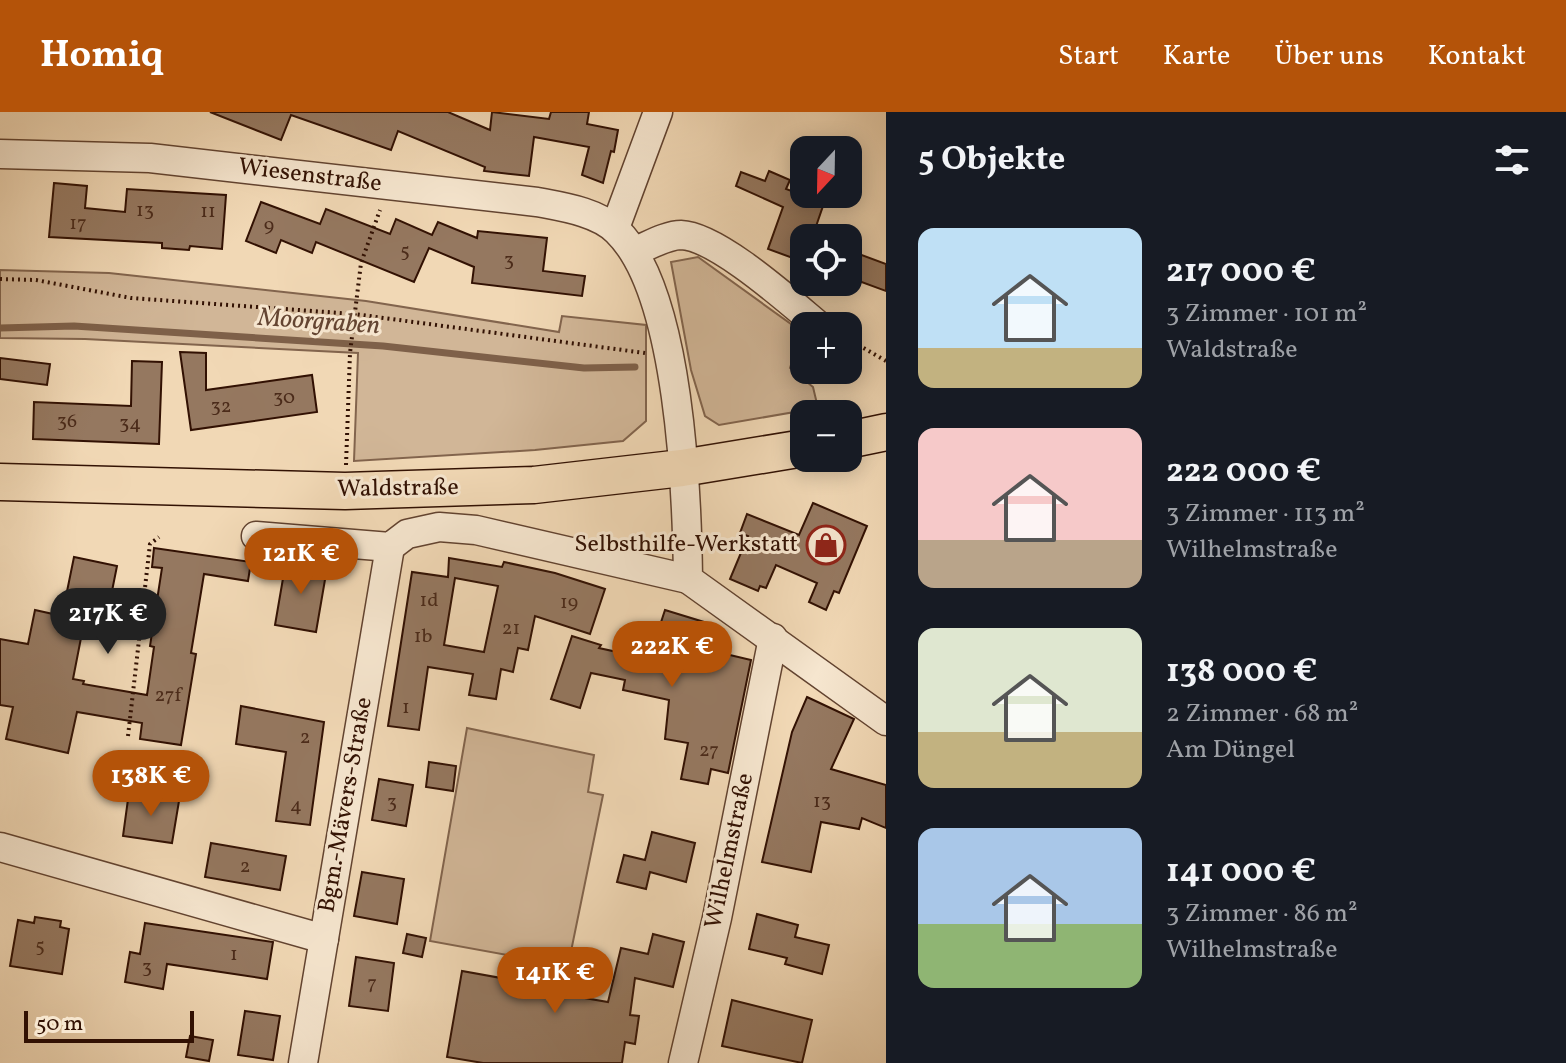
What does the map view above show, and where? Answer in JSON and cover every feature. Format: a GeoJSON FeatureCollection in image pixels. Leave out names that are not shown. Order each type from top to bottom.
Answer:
{"type":"FeatureCollection","features":[{"type":"Feature","properties":{"kind":"main road"},"geometry":{"type":"LineString","coordinates":[[862,437],[886,432]]}},
{"type":"Feature","properties":{"kind":"main road"},"geometry":{"type":"LineString","coordinates":[[682,468],[790,450]]}},
{"type":"Feature","properties":{"kind":"main road","name":"Waldstraße"},"geometry":{"type":"LineString","coordinates":[[0,482],[345,491],[534,485],[682,468]]}},
{"type":"Feature","properties":{"kind":"street"},"geometry":{"type":"LineString","coordinates":[[615,228],[658,112]]}},
{"type":"Feature","properties":{"kind":"street","name":"Wiesenstraße"},"geometry":{"type":"LineString","coordinates":[[0,154],[150,158],[537,202],[578,211],[615,228],[635,251],[651,284],[667,348],[682,468]]}},
{"type":"Feature","properties":{"kind":"street"},"geometry":{"type":"LineString","coordinates":[[635,251],[679,234],[703,239],[733,258],[801,312]]}},
{"type":"Feature","properties":{"kind":"street"},"geometry":{"type":"LineString","coordinates":[[682,468],[687,511],[688,579]]}},
{"type":"Feature","properties":{"kind":"street","name":"Waldstraße"},"geometry":{"type":"LineString","coordinates":[[390,547],[407,534],[439,527],[476,530],[688,579],[886,721]]}},
{"type":"Feature","properties":{"kind":"street"},"geometry":{"type":"LineString","coordinates":[[256,536],[390,547]]}},
{"type":"Feature","properties":{"kind":"street","name":"Bgm.-Mävers-Straße"},"geometry":{"type":"LineString","coordinates":[[303,1063],[390,547]]}},
{"type":"Feature","properties":{"kind":"street","name":"Wilhelmstraße"},"geometry":{"type":"LineString","coordinates":[[683,1063],[717,918],[773,638]]}},
{"type":"Feature","properties":{"kind":"street"},"geometry":{"type":"LineString","coordinates":[[0,847],[324,939]]}},
{"type":"Feature","properties":{"kind":"path"},"geometry":{"type":"LineString","coordinates":[[345,491],[350,353],[361,263],[389,185]]}},
{"type":"Feature","properties":{"kind":"path"},"geometry":{"type":"LineString","coordinates":[[0,279],[36,280],[131,298],[354,314],[653,354],[667,348]]}},
{"type":"Feature","properties":{"kind":"path"},"geometry":{"type":"LineString","coordinates":[[862,347],[886,361]]}},
{"type":"Feature","properties":{"kind":"path"},"geometry":{"type":"LineString","coordinates":[[128,736],[150,544],[159,537]]}},
{"type":"Feature","properties":{"kind":"shaded area"},"geometry":{"type":"Polygon","coordinates":[[[698,257],[790,323],[790,384],[809,384],[816,400],[790,400],[790,413],[719,425],[705,416],[691,370],[671,262],[698,257]]]}},
{"type":"Feature","properties":{"kind":"shaded area"},"geometry":{"type":"Polygon","coordinates":[[[0,270],[109,273],[366,301],[559,332],[562,316],[646,325],[646,421],[623,441],[535,450],[354,461],[358,353],[85,339],[0,338],[0,270]]]}},
{"type":"Feature","properties":{"kind":"shaded area"},"geometry":{"type":"Polygon","coordinates":[[[467,728],[594,755],[588,792],[603,795],[568,966],[430,941],[467,728]]]}},
{"type":"Feature","properties":{"kind":"building"},"geometry":{"type":"Polygon","coordinates":[[[210,112],[448,112],[490,130],[492,112],[549,119],[551,112],[589,112],[587,124],[618,130],[603,183],[582,175],[589,147],[534,137],[529,176],[484,171],[485,167],[398,131],[391,150],[291,115],[281,140],[210,112]]]}},
{"type":"Feature","properties":{"kind":"building"},"geometry":{"type":"Polygon","coordinates":[[[769,171],[790,180],[786,189],[790,190],[790,208],[822,208],[817,224],[790,224],[790,257],[768,249],[783,207],[736,186],[741,172],[765,181],[769,171]]]}},
{"type":"Feature","properties":{"kind":"building"},"geometry":{"type":"Polygon","coordinates":[[[54,183],[87,186],[85,208],[125,212],[127,189],[226,195],[222,249],[190,246],[189,250],[162,248],[162,243],[49,237],[54,183]]]}},
{"type":"Feature","properties":{"kind":"building"},"geometry":{"type":"Polygon","coordinates":[[[261,202],[320,224],[326,209],[390,234],[396,219],[432,235],[438,222],[477,238],[478,231],[547,238],[543,271],[585,276],[582,296],[472,283],[474,267],[429,248],[414,282],[316,242],[312,253],[281,240],[276,253],[246,241],[261,202]]]}},
{"type":"Feature","properties":{"kind":"building"},"geometry":{"type":"Polygon","coordinates":[[[862,255],[886,264],[886,291],[862,282],[862,255]]]}},
{"type":"Feature","properties":{"kind":"building"},"geometry":{"type":"Polygon","coordinates":[[[180,352],[206,353],[206,390],[312,375],[317,412],[191,430],[180,352]]]}},
{"type":"Feature","properties":{"kind":"building"},"geometry":{"type":"Polygon","coordinates":[[[0,358],[50,364],[47,385],[0,379],[0,358]]]}},
{"type":"Feature","properties":{"kind":"building"},"geometry":{"type":"Polygon","coordinates":[[[132,361],[162,362],[159,444],[33,439],[34,402],[131,406],[132,361]]]}},
{"type":"Feature","properties":{"kind":"building"},"geometry":{"type":"Polygon","coordinates":[[[813,503],[867,526],[839,593],[834,591],[826,610],[809,602],[817,583],[776,565],[766,588],[760,586],[758,591],[730,579],[748,536],[740,533],[747,514],[799,535],[813,503]]]}},
{"type":"Feature","properties":{"kind":"building"},"geometry":{"type":"Polygon","coordinates":[[[154,548],[251,562],[248,581],[204,574],[191,653],[196,654],[181,745],[140,739],[142,723],[77,712],[68,753],[6,739],[13,707],[0,705],[0,639],[28,644],[35,610],[62,616],[74,557],[117,566],[109,606],[88,602],[73,679],[84,681],[83,684],[147,695],[154,647],[150,646],[162,568],[152,567],[154,548]]]}},
{"type":"Feature","properties":{"kind":"building"},"geometry":{"type":"Polygon","coordinates":[[[449,558],[502,567],[504,562],[555,573],[605,589],[590,634],[535,616],[528,650],[518,648],[513,672],[501,669],[496,699],[469,695],[473,674],[428,667],[419,730],[388,726],[412,572],[448,577],[449,558]],[[455,578],[444,645],[484,652],[498,586],[455,578]]]}},
{"type":"Feature","properties":{"kind":"building"},"geometry":{"type":"Polygon","coordinates":[[[286,561],[327,568],[316,632],[275,625],[286,561]]]}},
{"type":"Feature","properties":{"kind":"building"},"geometry":{"type":"Polygon","coordinates":[[[665,610],[704,622],[696,647],[751,660],[728,773],[711,769],[708,784],[681,779],[688,743],[665,739],[669,700],[623,690],[625,680],[591,673],[580,708],[551,699],[572,636],[601,645],[599,648],[649,659],[665,610]]]}},
{"type":"Feature","properties":{"kind":"building"},"geometry":{"type":"Polygon","coordinates":[[[807,697],[854,719],[831,769],[886,785],[886,828],[862,818],[859,829],[821,822],[811,872],[762,862],[792,732],[807,697]]]}},
{"type":"Feature","properties":{"kind":"building"},"geometry":{"type":"Polygon","coordinates":[[[241,706],[324,722],[310,825],[276,821],[286,752],[236,744],[241,706]]]}},
{"type":"Feature","properties":{"kind":"building"},"geometry":{"type":"Polygon","coordinates":[[[429,762],[456,766],[453,791],[426,787],[429,762]]]}},
{"type":"Feature","properties":{"kind":"building"},"geometry":{"type":"Polygon","coordinates":[[[379,779],[413,785],[406,826],[372,820],[379,779]]]}},
{"type":"Feature","properties":{"kind":"building"},"geometry":{"type":"Polygon","coordinates":[[[129,792],[179,801],[172,843],[123,836],[129,792]]]}},
{"type":"Feature","properties":{"kind":"building"},"geometry":{"type":"Polygon","coordinates":[[[652,832],[695,843],[686,882],[650,872],[646,889],[617,882],[624,855],[645,860],[652,832]]]}},
{"type":"Feature","properties":{"kind":"building"},"geometry":{"type":"Polygon","coordinates":[[[211,843],[286,856],[280,890],[205,877],[211,843]]]}},
{"type":"Feature","properties":{"kind":"building"},"geometry":{"type":"Polygon","coordinates":[[[362,872],[404,879],[397,924],[354,916],[362,872]]]}},
{"type":"Feature","properties":{"kind":"building"},"geometry":{"type":"Polygon","coordinates":[[[757,914],[798,925],[795,937],[829,945],[822,974],[785,964],[787,958],[749,949],[757,914]]]}},
{"type":"Feature","properties":{"kind":"building"},"geometry":{"type":"Polygon","coordinates":[[[35,917],[61,921],[60,927],[69,929],[62,974],[10,966],[18,920],[34,923],[35,917]]]}},
{"type":"Feature","properties":{"kind":"building"},"geometry":{"type":"Polygon","coordinates":[[[145,923],[273,942],[267,979],[167,964],[163,989],[125,982],[130,952],[140,954],[145,923]]]}},
{"type":"Feature","properties":{"kind":"building"},"geometry":{"type":"Polygon","coordinates":[[[407,934],[426,938],[422,957],[403,953],[407,934]]]}},
{"type":"Feature","properties":{"kind":"building"},"geometry":{"type":"Polygon","coordinates":[[[653,934],[684,942],[673,987],[635,978],[630,1015],[639,1016],[635,1044],[625,1042],[622,1063],[483,1063],[447,1057],[462,971],[562,989],[561,994],[608,1002],[621,948],[648,954],[653,934]]]}},
{"type":"Feature","properties":{"kind":"building"},"geometry":{"type":"Polygon","coordinates":[[[356,957],[394,963],[388,1011],[349,1006],[356,957]]]}},
{"type":"Feature","properties":{"kind":"building"},"geometry":{"type":"Polygon","coordinates":[[[732,1000],[812,1020],[802,1063],[722,1046],[732,1000]]]}},
{"type":"Feature","properties":{"kind":"building"},"geometry":{"type":"Polygon","coordinates":[[[245,1011],[280,1016],[273,1060],[238,1055],[245,1011]]]}},
{"type":"Feature","properties":{"kind":"building"},"geometry":{"type":"Polygon","coordinates":[[[190,1036],[213,1040],[209,1061],[186,1057],[190,1036]]]}},
{"type":"Feature","properties":{"kind":"waterway","name":"Moorgraben"},"geometry":{"type":"LineString","coordinates":[[0,328],[74,326],[383,346],[584,368],[635,367]]}},
{"type":"Feature","properties":{"kind":"place","name":"Selbsthilfe-Werkstatt"},"geometry":{"type":"Point","coordinates":[826,545]}}]}
